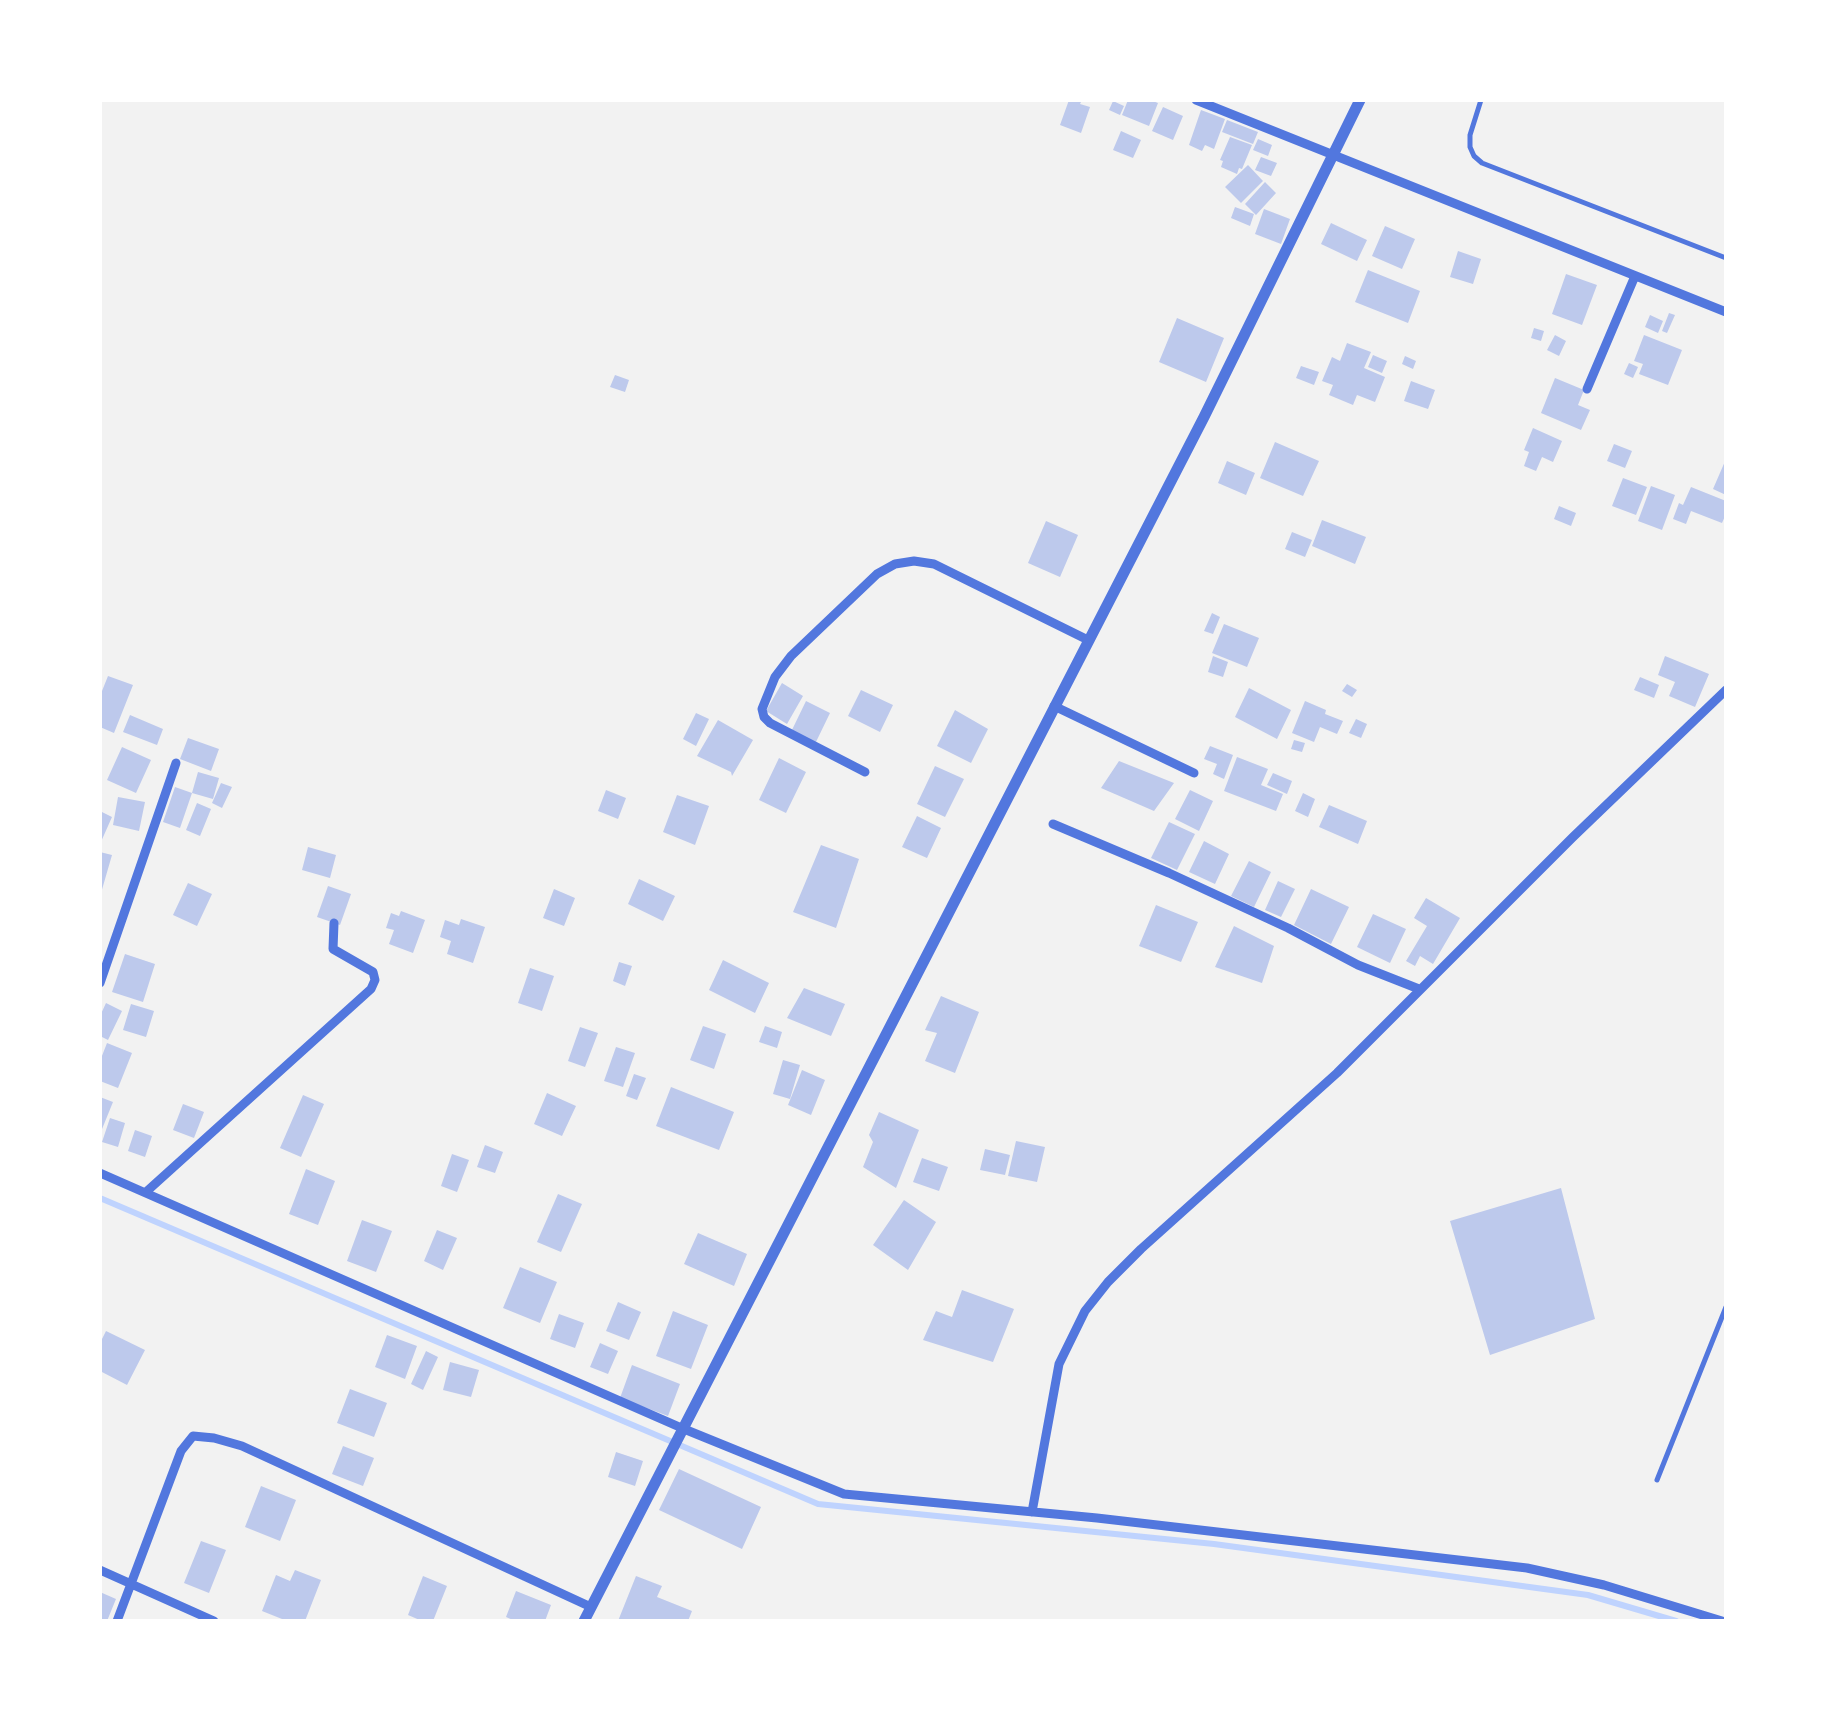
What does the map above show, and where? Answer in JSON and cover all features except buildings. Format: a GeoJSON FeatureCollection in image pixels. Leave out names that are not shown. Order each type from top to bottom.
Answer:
{"type":"FeatureCollection","features":[{"type":"Feature","properties":{"kind":"street"},"geometry":{"type":"LineString","coordinates":[[1196,100],[1726,312]]}},
{"type":"Feature","properties":{"kind":"street"},"geometry":{"type":"LineString","coordinates":[[584,1621],[1204,417],[1360,100]]}},
{"type":"Feature","properties":{"kind":"street"},"geometry":{"type":"LineString","coordinates":[[1587,389],[1634,276]]}},
{"type":"Feature","properties":{"kind":"street"},"geometry":{"type":"LineString","coordinates":[[865,772],[770,723],[762,709],[774,677],[790,656],[877,574],[895,564],[934,564],[1088,640]]}},
{"type":"Feature","properties":{"kind":"street"},"geometry":{"type":"LineString","coordinates":[[1032,1512],[1059,1364],[1085,1311],[1108,1282],[1337,1073],[1726,690]]}},
{"type":"Feature","properties":{"kind":"street"},"geometry":{"type":"LineString","coordinates":[[1054,706],[1194,772]]}},
{"type":"Feature","properties":{"kind":"street"},"geometry":{"type":"LineString","coordinates":[[100,983],[176,764]]}},
{"type":"Feature","properties":{"kind":"street"},"geometry":{"type":"LineString","coordinates":[[1054,824],[1419,989]]}},
{"type":"Feature","properties":{"kind":"street"},"geometry":{"type":"LineString","coordinates":[[146,1192],[371,989],[373,972],[333,949],[334,922]]}},
{"type":"Feature","properties":{"kind":"street"},"geometry":{"type":"LineString","coordinates":[[100,1173],[684,1429],[844,1494],[1097,1518],[1527,1568],[1604,1585],[1722,1621]]}},
{"type":"Feature","properties":{"kind":"street"},"geometry":{"type":"LineString","coordinates":[[118,1621],[181,1452],[193,1436],[242,1446],[591,1606]]}},
{"type":"Feature","properties":{"kind":"street"},"geometry":{"type":"LineString","coordinates":[[100,1570],[214,1621]]}},
{"type":"Feature","properties":{"kind":"lane"},"geometry":{"type":"LineString","coordinates":[[1482,100],[1470,135],[1470,147],[1482,162],[1726,258]]}},
{"type":"Feature","properties":{"kind":"lane"},"geometry":{"type":"LineString","coordinates":[[1657,1480],[1726,1307]]}},
{"type":"Feature","properties":{"kind":"waterway"},"geometry":{"type":"LineString","coordinates":[[100,1198],[818,1504],[1214,1544],[1588,1595],[1676,1621]]}}]}
